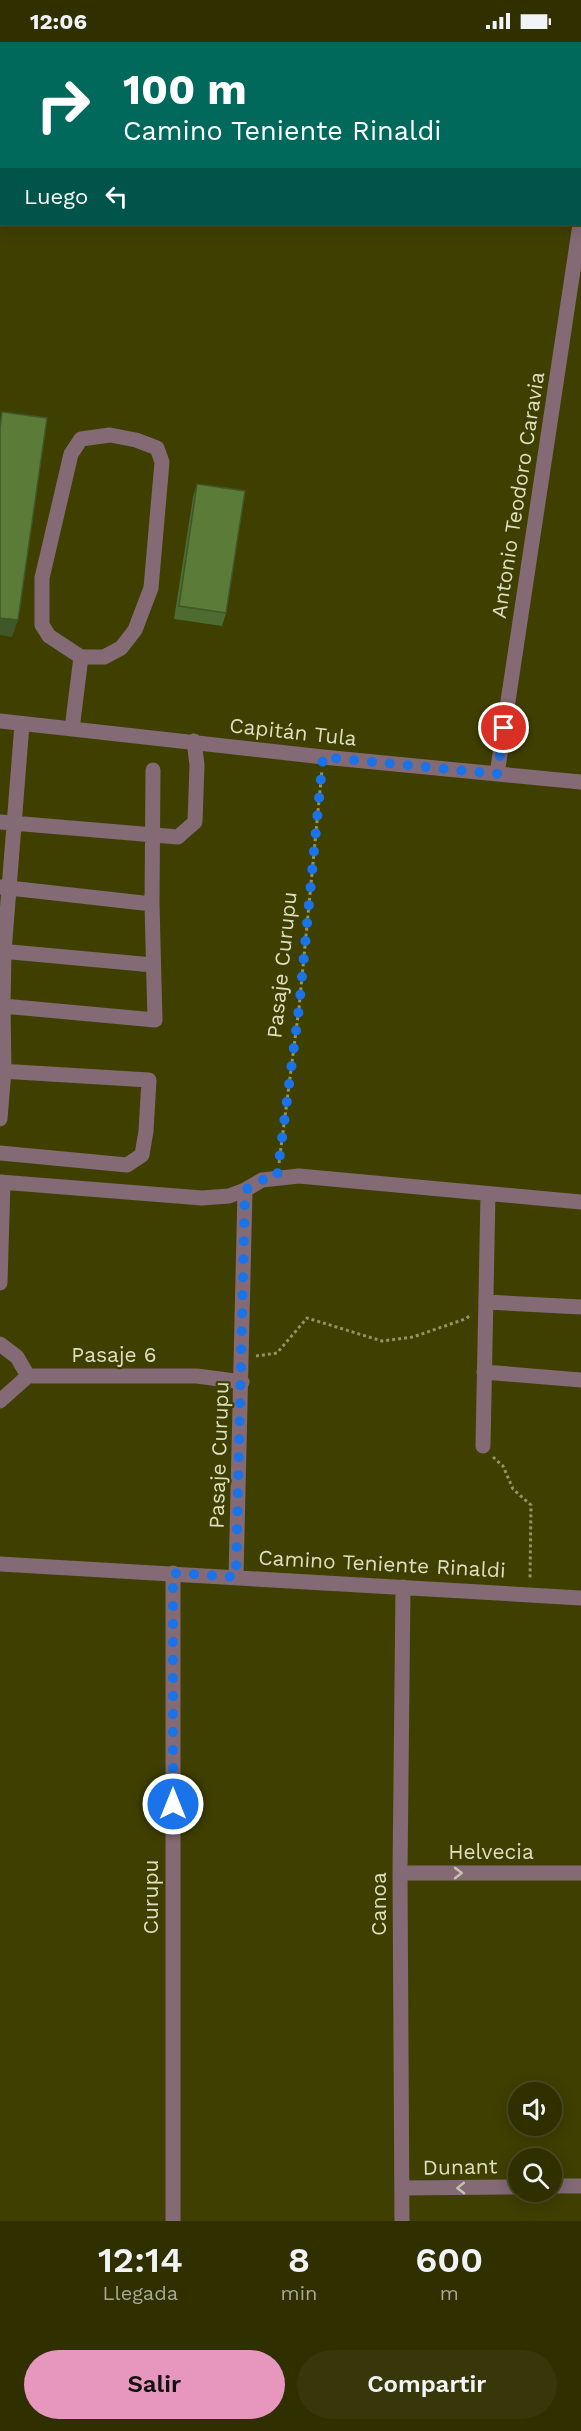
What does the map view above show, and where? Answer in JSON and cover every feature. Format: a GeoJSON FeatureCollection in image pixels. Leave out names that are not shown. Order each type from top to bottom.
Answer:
{"type":"FeatureCollection","features":[{"type":"Feature","properties":{"kind":"street","name":"Antonio Teodoro Caravia"},"geometry":{"type":"LineString","coordinates":[[497,774],[580,225]]}},
{"type":"Feature","properties":{"kind":"street"},"geometry":{"type":"LineString","coordinates":[[110,435],[158,447],[162,462],[151,588],[135,630],[121,648],[104,657],[81,657],[49,636],[42,625],[42,578],[71,454],[81,439],[110,435]]}},
{"type":"Feature","properties":{"kind":"street"},"geometry":{"type":"LineString","coordinates":[[72,729],[81,657]]}},
{"type":"Feature","properties":{"kind":"street","name":"Capitán Tula"},"geometry":{"type":"LineString","coordinates":[[0,721],[323,757],[581,782]]}},
{"type":"Feature","properties":{"kind":"street"},"geometry":{"type":"LineString","coordinates":[[0,1119],[2,952],[7,823],[21,724]]}},
{"type":"Feature","properties":{"kind":"street"},"geometry":{"type":"LineString","coordinates":[[7,823],[178,837],[195,822],[194,741]]}},
{"type":"Feature","properties":{"kind":"street"},"geometry":{"type":"LineString","coordinates":[[2,1006],[155,1020],[152,904],[153,770]]}},
{"type":"Feature","properties":{"kind":"street"},"geometry":{"type":"LineString","coordinates":[[5,887],[152,904]]}},
{"type":"Feature","properties":{"kind":"street"},"geometry":{"type":"LineString","coordinates":[[2,952],[153,965]]}},
{"type":"Feature","properties":{"kind":"street"},"geometry":{"type":"LineString","coordinates":[[0,1153],[127,1165],[141,1155],[146,1131],[149,1080],[2,1071]]}},
{"type":"Feature","properties":{"kind":"street"},"geometry":{"type":"LineString","coordinates":[[0,1283],[1,1182],[202,1198],[229,1196],[262,1180],[298,1176],[581,1202]]}},
{"type":"Feature","properties":{"kind":"street","name":"Pasaje Curupu"},"geometry":{"type":"LineString","coordinates":[[236,1577],[243,1358],[245,1190]]}},
{"type":"Feature","properties":{"kind":"street"},"geometry":{"type":"LineString","coordinates":[[483,1446],[488,1194]]}},
{"type":"Feature","properties":{"kind":"street"},"geometry":{"type":"LineString","coordinates":[[486,1302],[581,1307]]}},
{"type":"Feature","properties":{"kind":"street"},"geometry":{"type":"LineString","coordinates":[[0,1344],[16,1357],[28,1376],[0,1401]]}},
{"type":"Feature","properties":{"kind":"street"},"geometry":{"type":"LineString","coordinates":[[484,1372],[581,1380]]}},
{"type":"Feature","properties":{"kind":"street","name":"Pasaje 6"},"geometry":{"type":"LineString","coordinates":[[28,1376],[197,1376],[242,1382]]}},
{"type":"Feature","properties":{"kind":"street","name":"Camino Teniente Rinaldi"},"geometry":{"type":"LineString","coordinates":[[0,1564],[581,1598]]}},
{"type":"Feature","properties":{"kind":"street","name":"Curupu"},"geometry":{"type":"LineString","coordinates":[[173,1573],[173,2221]]}},
{"type":"Feature","properties":{"kind":"street","name":"Canoa"},"geometry":{"type":"LineString","coordinates":[[402,2221],[400,1873],[403,1587]]}},
{"type":"Feature","properties":{"kind":"street","name":"Helvecia"},"geometry":{"type":"LineString","coordinates":[[400,1873],[581,1873]]}},
{"type":"Feature","properties":{"kind":"street"},"geometry":{"type":"LineString","coordinates":[[562,2186],[581,2186]]}},
{"type":"Feature","properties":{"kind":"street","name":"Dunant"},"geometry":{"type":"LineString","coordinates":[[402,2188],[508,2187]]}},
{"type":"Feature","properties":{"kind":"path","name":"Pasaje Curupu"},"geometry":{"type":"LineString","coordinates":[[277,1177],[299,1008],[323,757]]}},
{"type":"Feature","properties":{"kind":"path"},"geometry":{"type":"LineString","coordinates":[[243,1358],[277,1353],[307,1318],[382,1341],[413,1336],[465,1320],[486,1302]]}},
{"type":"Feature","properties":{"kind":"path"},"geometry":{"type":"LineString","coordinates":[[483,1446],[503,1466],[513,1489],[531,1505],[530,1594]]}},
{"type":"Feature","properties":{"kind":"building"},"geometry":{"type":"Polygon","coordinates":[[[2,412],[47,418],[18,620],[0,618],[0,428],[2,412]]]}},
{"type":"Feature","properties":{"kind":"building"},"geometry":{"type":"Polygon","coordinates":[[[197,484],[245,491],[226,613],[179,606],[197,484]]]}},
{"type":"Feature","properties":{"kind":"route"},"geometry":{"type":"LineString","coordinates":[[173,1804],[173,1573],[236,1577],[243,1358],[245,1190],[262,1180],[277,1177],[299,1008],[323,757],[497,774],[504,728]]}}]}
